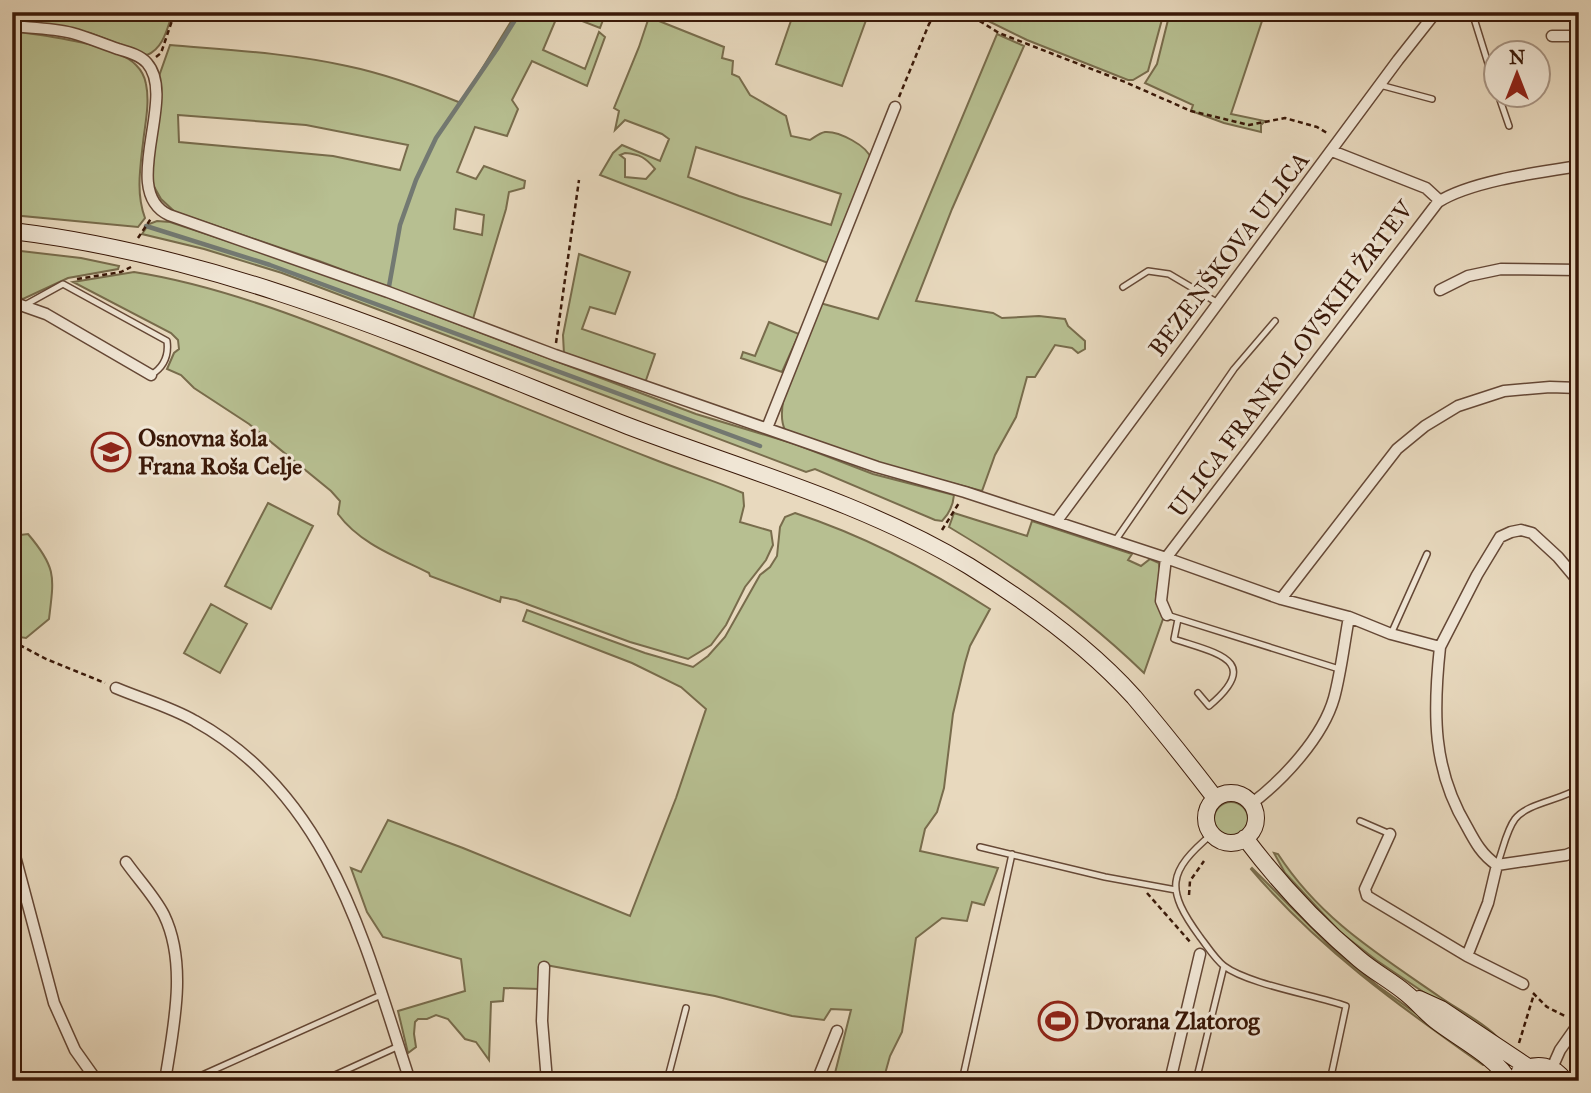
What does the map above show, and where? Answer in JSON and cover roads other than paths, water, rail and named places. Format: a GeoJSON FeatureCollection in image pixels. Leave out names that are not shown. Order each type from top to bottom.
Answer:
{"type":"FeatureCollection","features":[{"type":"Feature","properties":{"kind":"street","name":"BEZENŠKOVA ULICA"},"geometry":{"type":"LineString","coordinates":[[1056,522],[1436,12]]}},
{"type":"Feature","properties":{"kind":"street"},"geometry":{"type":"LineString","coordinates":[[12,26],[71,33],[138,56],[148,64],[156,90],[147,180],[151,197],[160,211],[555,355],[877,467],[965,492],[1281,599],[1349,617],[1391,634],[1440,647]]}},
{"type":"Feature","properties":{"kind":"street"},"geometry":{"type":"LineString","coordinates":[[1552,36],[1579,36]]}},
{"type":"Feature","properties":{"kind":"street"},"geometry":{"type":"LineString","coordinates":[[767,428],[895,107]]}},
{"type":"Feature","properties":{"kind":"street"},"geometry":{"type":"LineString","coordinates":[[1332,151],[1426,188],[1439,200]]}},
{"type":"Feature","properties":{"kind":"street","name":"ULICA FRANKOLOVSKIH ŽRTEV"},"geometry":{"type":"LineString","coordinates":[[1166,558],[1439,200],[1460,191],[1533,173],[1579,166]]}},
{"type":"Feature","properties":{"kind":"street"},"geometry":{"type":"LineString","coordinates":[[12,231],[234,277],[347,315],[630,426],[814,494],[901,531],[967,565],[1020,600],[1082,648],[1132,695],[1215,798]]}},
{"type":"Feature","properties":{"kind":"street"},"geometry":{"type":"LineString","coordinates":[[1440,290],[1468,276],[1501,269],[1579,270]]}},
{"type":"Feature","properties":{"kind":"street"},"geometry":{"type":"LineString","coordinates":[[12,302],[46,314],[150,375]]}},
{"type":"Feature","properties":{"kind":"street"},"geometry":{"type":"LineString","coordinates":[[1281,599],[1397,449],[1425,426],[1458,406],[1504,391],[1550,387],[1579,388]]}},
{"type":"Feature","properties":{"kind":"street"},"geometry":{"type":"LineString","coordinates":[[1579,582],[1558,557],[1532,533],[1521,530],[1500,537],[1440,647],[1437,679],[1437,749],[1448,791],[1482,853],[1497,865],[1566,855],[1579,850]]}},
{"type":"Feature","properties":{"kind":"street"},"geometry":{"type":"LineString","coordinates":[[1166,558],[1161,601],[1167,615]]}},
{"type":"Feature","properties":{"kind":"street"},"geometry":{"type":"LineString","coordinates":[[1251,804],[1279,781],[1315,736],[1333,700],[1349,617]]}},
{"type":"Feature","properties":{"kind":"street"},"geometry":{"type":"LineString","coordinates":[[116,688],[194,720],[244,756],[287,798],[311,832],[342,888],[367,948],[410,1081]]}},
{"type":"Feature","properties":{"kind":"street"},"geometry":{"type":"LineString","coordinates":[[1223,794],[1239,794],[1251,804],[1255,819],[1251,833],[1245,838],[1231,843],[1217,839],[1212,834],[1208,827],[1206,811],[1215,798],[1223,794]]}},
{"type":"Feature","properties":{"kind":"street"},"geometry":{"type":"LineString","coordinates":[[1390,834],[1365,889],[1367,897],[1467,956],[1523,984]]}},
{"type":"Feature","properties":{"kind":"street"},"geometry":{"type":"LineString","coordinates":[[1245,838],[1302,907],[1330,934],[1407,994],[1434,1019],[1496,1065],[1510,1081],[1528,1067],[1540,1065],[1552,1068],[1565,1081]]}},
{"type":"Feature","properties":{"kind":"street"},"geometry":{"type":"LineString","coordinates":[[12,845],[54,1003],[75,1051],[97,1081]]}},
{"type":"Feature","properties":{"kind":"street"},"geometry":{"type":"LineString","coordinates":[[126,862],[163,914],[171,936],[176,975],[174,1016],[165,1081]]}},
{"type":"Feature","properties":{"kind":"street"},"geometry":{"type":"LineString","coordinates":[[1467,956],[1488,903],[1497,865]]}},
{"type":"Feature","properties":{"kind":"street"},"geometry":{"type":"LineString","coordinates":[[1170,1081],[1200,954]]}},
{"type":"Feature","properties":{"kind":"street"},"geometry":{"type":"LineString","coordinates":[[544,967],[542,1021],[547,1081]]}},
{"type":"Feature","properties":{"kind":"street"},"geometry":{"type":"LineString","coordinates":[[1407,994],[1441,1009],[1528,1067]]}},
{"type":"Feature","properties":{"kind":"street"},"geometry":{"type":"LineString","coordinates":[[1552,1068],[1574,1020]]}},
{"type":"Feature","properties":{"kind":"street"},"geometry":{"type":"LineString","coordinates":[[817,1081],[836,1031]]}},
{"type":"Feature","properties":{"kind":"lane"},"geometry":{"type":"LineString","coordinates":[[1472,12],[1482,44]]}},
{"type":"Feature","properties":{"kind":"lane"},"geometry":{"type":"LineString","coordinates":[[1380,85],[1432,99]]}},
{"type":"Feature","properties":{"kind":"lane"},"geometry":{"type":"LineString","coordinates":[[1503,108],[1509,126]]}},
{"type":"Feature","properties":{"kind":"lane"},"geometry":{"type":"LineString","coordinates":[[1123,287],[1148,271],[1169,274],[1218,303]]}},
{"type":"Feature","properties":{"kind":"lane"},"geometry":{"type":"LineString","coordinates":[[24,306],[63,284],[167,341],[169,351],[166,360],[158,371],[150,375]]}},
{"type":"Feature","properties":{"kind":"lane"},"geometry":{"type":"LineString","coordinates":[[1115,541],[1234,369],[1275,321]]}},
{"type":"Feature","properties":{"kind":"lane"},"geometry":{"type":"LineString","coordinates":[[1391,634],[1427,554]]}},
{"type":"Feature","properties":{"kind":"lane"},"geometry":{"type":"LineString","coordinates":[[1167,615],[1339,669]]}},
{"type":"Feature","properties":{"kind":"lane"},"geometry":{"type":"LineString","coordinates":[[1178,619],[1174,639],[1226,657],[1232,664],[1233,671],[1226,692],[1209,706],[1198,693]]}},
{"type":"Feature","properties":{"kind":"lane"},"geometry":{"type":"LineString","coordinates":[[1497,865],[1517,815],[1579,788]]}},
{"type":"Feature","properties":{"kind":"lane"},"geometry":{"type":"LineString","coordinates":[[1360,821],[1390,834]]}},
{"type":"Feature","properties":{"kind":"lane"},"geometry":{"type":"LineString","coordinates":[[1212,834],[1180,866],[1175,883],[1178,902],[1186,919],[1224,965],[1265,983],[1346,1006],[1329,1081]]}},
{"type":"Feature","properties":{"kind":"lane"},"geometry":{"type":"LineString","coordinates":[[980,847],[1176,890]]}},
{"type":"Feature","properties":{"kind":"lane"},"geometry":{"type":"LineString","coordinates":[[962,1081],[1012,855]]}},
{"type":"Feature","properties":{"kind":"lane"},"geometry":{"type":"LineString","coordinates":[[1196,1081],[1224,965]]}},
{"type":"Feature","properties":{"kind":"lane"},"geometry":{"type":"LineString","coordinates":[[189,1081],[382,995]]}},
{"type":"Feature","properties":{"kind":"lane"},"geometry":{"type":"LineString","coordinates":[[667,1081],[685,1009]]}},
{"type":"Feature","properties":{"kind":"lane"},"geometry":{"type":"LineString","coordinates":[[322,1081],[398,1046]]}},
{"type":"Feature","properties":{"kind":"waterway"},"geometry":{"type":"LineString","coordinates":[[388,292],[400,225],[416,180],[436,138],[520,12]]}},
{"type":"Feature","properties":{"kind":"waterway"},"geometry":{"type":"LineString","coordinates":[[146,226],[270,265],[760,446]]}},
{"type":"Feature","properties":{"kind":"place","name":"Osnovna šola Frana Roša Celje"},"geometry":{"type":"Point","coordinates":[111,452]}},
{"type":"Feature","properties":{"kind":"place","name":"Dvorana Zlatorog"},"geometry":{"type":"Point","coordinates":[1058,1021]}}]}
